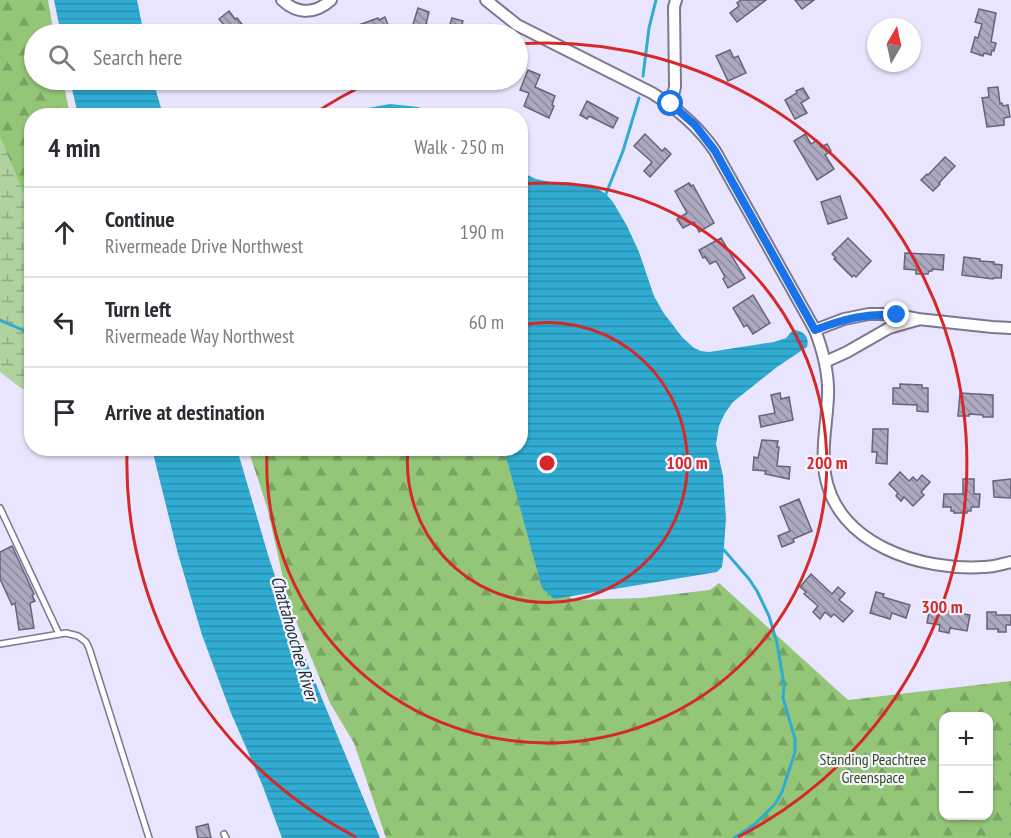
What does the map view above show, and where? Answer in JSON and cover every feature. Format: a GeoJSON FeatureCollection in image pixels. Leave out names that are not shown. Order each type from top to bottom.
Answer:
{"type":"FeatureCollection","features":[{"type":"Feature","properties":{"kind":"street"},"geometry":{"type":"LineString","coordinates":[[282,0],[289,6],[306,11],[315,10],[331,0]]}},
{"type":"Feature","properties":{"kind":"street"},"geometry":{"type":"LineString","coordinates":[[486,0],[516,24]]}},
{"type":"Feature","properties":{"kind":"street"},"geometry":{"type":"LineString","coordinates":[[671,104],[675,87],[674,7],[676,0]]}},
{"type":"Feature","properties":{"kind":"street"},"geometry":{"type":"LineString","coordinates":[[528,31],[671,104],[695,125],[715,151],[815,330],[825,362],[829,394],[824,452],[825,475],[830,492],[846,519],[873,543],[917,560],[964,567],[985,567],[1011,562]]}},
{"type":"Feature","properties":{"kind":"street"},"geometry":{"type":"LineString","coordinates":[[815,330],[844,319],[869,314],[897,315],[918,320]]}},
{"type":"Feature","properties":{"kind":"street"},"geometry":{"type":"LineString","coordinates":[[825,362],[889,328],[918,320],[1011,328]]}},
{"type":"Feature","properties":{"kind":"lane"},"geometry":{"type":"LineString","coordinates":[[0,507],[59,634]]}},
{"type":"Feature","properties":{"kind":"lane"},"geometry":{"type":"LineString","coordinates":[[0,644],[66,633],[78,636],[86,642],[149,838]]}},
{"type":"Feature","properties":{"kind":"green space"},"geometry":{"type":"Polygon","coordinates":[[[0,0],[48,0],[52,24],[24,24],[24,90],[65,90],[69,108],[24,108],[24,248],[0,198],[0,0]]]}},
{"type":"Feature","properties":{"kind":"green space"},"geometry":{"type":"Polygon","coordinates":[[[0,136],[24,194],[24,389],[0,372],[0,136]]]}},
{"type":"Feature","properties":{"kind":"green space","name":"Standing Peachtree Greenspace"},"geometry":{"type":"Polygon","coordinates":[[[250,456],[520,456],[519,498],[572,600],[641,598],[710,590],[719,583],[848,700],[1011,681],[1011,838],[386,838],[354,743],[330,703],[289,604],[267,507],[250,456]]]}},
{"type":"Feature","properties":{"kind":"water"},"geometry":{"type":"Polygon","coordinates":[[[54,0],[137,0],[142,24],[59,24],[54,0]]]}},
{"type":"Feature","properties":{"kind":"water"},"geometry":{"type":"Polygon","coordinates":[[[72,90],[156,90],[161,108],[76,108],[72,90]]]}},
{"type":"Feature","properties":{"kind":"water"},"geometry":{"type":"Polygon","coordinates":[[[390,104],[421,108],[368,108],[390,104]]]}},
{"type":"Feature","properties":{"kind":"water"},"geometry":{"type":"Polygon","coordinates":[[[528,175],[550,182],[592,185],[606,194],[627,226],[639,252],[654,296],[663,312],[682,337],[694,348],[709,352],[774,342],[786,338],[793,330],[805,335],[808,343],[807,347],[777,367],[733,402],[719,426],[716,444],[723,476],[726,518],[722,567],[717,572],[554,599],[542,588],[506,456],[528,456],[528,175]]]}},
{"type":"Feature","properties":{"kind":"water","name":"Chattahoochee River"},"geometry":{"type":"Polygon","coordinates":[[[154,456],[239,456],[291,624],[380,838],[282,838],[202,635],[178,554],[154,456]]]}},
{"type":"Feature","properties":{"kind":"building"},"geometry":{"type":"Polygon","coordinates":[[[741,0],[766,0],[737,22],[730,13],[739,6],[737,3],[741,0]]]}},
{"type":"Feature","properties":{"kind":"building"},"geometry":{"type":"Polygon","coordinates":[[[795,0],[814,0],[802,9],[795,0]]]}},
{"type":"Feature","properties":{"kind":"building"},"geometry":{"type":"Polygon","coordinates":[[[418,8],[429,12],[426,24],[413,24],[418,8]]]}},
{"type":"Feature","properties":{"kind":"building"},"geometry":{"type":"Polygon","coordinates":[[[979,9],[996,13],[991,42],[996,43],[991,55],[984,53],[983,56],[971,52],[982,24],[975,22],[979,9]]]}},
{"type":"Feature","properties":{"kind":"building"},"geometry":{"type":"Polygon","coordinates":[[[229,11],[242,24],[223,24],[219,19],[229,11]]]}},
{"type":"Feature","properties":{"kind":"building"},"geometry":{"type":"Polygon","coordinates":[[[385,17],[388,24],[362,24],[378,18],[379,20],[385,17]]]}},
{"type":"Feature","properties":{"kind":"building"},"geometry":{"type":"Polygon","coordinates":[[[452,18],[463,21],[462,24],[450,24],[452,18]]]}},
{"type":"Feature","properties":{"kind":"building"},"geometry":{"type":"Polygon","coordinates":[[[730,50],[734,58],[738,56],[746,73],[728,81],[716,56],[730,50]]]}},
{"type":"Feature","properties":{"kind":"building"},"geometry":{"type":"Polygon","coordinates":[[[528,70],[540,75],[535,87],[555,96],[549,118],[524,106],[529,93],[520,90],[528,90],[528,70]]]}},
{"type":"Feature","properties":{"kind":"building"},"geometry":{"type":"Polygon","coordinates":[[[998,87],[1000,104],[1008,105],[1010,117],[1004,118],[1004,125],[987,127],[982,98],[989,97],[988,88],[998,87]]]}},
{"type":"Feature","properties":{"kind":"building"},"geometry":{"type":"Polygon","coordinates":[[[803,88],[809,98],[801,103],[807,113],[795,119],[785,100],[803,88]]]}},
{"type":"Feature","properties":{"kind":"building"},"geometry":{"type":"Polygon","coordinates":[[[587,101],[618,118],[613,128],[589,116],[587,119],[580,115],[587,101]]]}},
{"type":"Feature","properties":{"kind":"building"},"geometry":{"type":"Polygon","coordinates":[[[645,134],[662,151],[665,148],[671,154],[650,177],[644,171],[652,162],[634,146],[645,134]]]}},
{"type":"Feature","properties":{"kind":"building"},"geometry":{"type":"Polygon","coordinates":[[[805,134],[811,144],[817,140],[821,147],[827,144],[831,151],[825,155],[834,169],[817,180],[794,141],[805,134]]]}},
{"type":"Feature","properties":{"kind":"building"},"geometry":{"type":"Polygon","coordinates":[[[945,157],[955,166],[933,191],[921,180],[945,157]]]}},
{"type":"Feature","properties":{"kind":"building"},"geometry":{"type":"Polygon","coordinates":[[[689,183],[693,185],[714,223],[699,232],[694,222],[683,228],[677,219],[687,213],[675,191],[689,183]]]}},
{"type":"Feature","properties":{"kind":"building"},"geometry":{"type":"Polygon","coordinates":[[[840,196],[847,218],[828,224],[821,202],[840,196]]]}},
{"type":"Feature","properties":{"kind":"building"},"geometry":{"type":"Polygon","coordinates":[[[721,238],[745,278],[728,288],[716,261],[710,264],[699,250],[721,238]]]}},
{"type":"Feature","properties":{"kind":"building"},"geometry":{"type":"Polygon","coordinates":[[[848,238],[871,261],[856,277],[854,275],[852,277],[832,254],[848,238]]]}},
{"type":"Feature","properties":{"kind":"building"},"geometry":{"type":"Polygon","coordinates":[[[905,253],[944,255],[943,270],[932,269],[928,274],[916,274],[916,270],[904,269],[905,253]]]}},
{"type":"Feature","properties":{"kind":"building"},"geometry":{"type":"Polygon","coordinates":[[[964,257],[1002,265],[1001,278],[962,275],[964,257]]]}},
{"type":"Feature","properties":{"kind":"building"},"geometry":{"type":"Polygon","coordinates":[[[753,295],[770,323],[753,334],[747,325],[744,327],[733,308],[753,295]]]}},
{"type":"Feature","properties":{"kind":"building"},"geometry":{"type":"Polygon","coordinates":[[[900,384],[922,385],[922,388],[928,388],[928,412],[917,411],[917,405],[893,404],[893,388],[900,388],[900,384]]]}},
{"type":"Feature","properties":{"kind":"building"},"geometry":{"type":"Polygon","coordinates":[[[780,393],[781,399],[789,397],[793,420],[761,427],[759,416],[775,413],[771,395],[780,393]]]}},
{"type":"Feature","properties":{"kind":"building"},"geometry":{"type":"Polygon","coordinates":[[[960,393],[993,395],[993,417],[969,414],[969,416],[958,416],[960,393]]]}},
{"type":"Feature","properties":{"kind":"building"},"geometry":{"type":"Polygon","coordinates":[[[873,429],[888,429],[887,464],[876,463],[877,452],[872,452],[873,429]]]}},
{"type":"Feature","properties":{"kind":"building"},"geometry":{"type":"Polygon","coordinates":[[[762,440],[778,441],[777,466],[790,467],[789,479],[765,474],[766,471],[753,470],[754,457],[758,458],[762,440]]]}},
{"type":"Feature","properties":{"kind":"building"},"geometry":{"type":"Polygon","coordinates":[[[900,472],[909,481],[913,477],[917,481],[922,475],[930,482],[921,492],[924,495],[913,506],[904,497],[901,501],[896,496],[898,493],[889,484],[900,472]]]}},
{"type":"Feature","properties":{"kind":"building"},"geometry":{"type":"Polygon","coordinates":[[[963,479],[974,479],[974,494],[980,494],[979,507],[971,507],[971,511],[967,513],[954,513],[951,507],[943,507],[944,494],[963,494],[963,479]]]}},
{"type":"Feature","properties":{"kind":"building"},"geometry":{"type":"Polygon","coordinates":[[[1011,479],[1011,498],[994,497],[993,481],[1011,479]]]}},
{"type":"Feature","properties":{"kind":"building"},"geometry":{"type":"Polygon","coordinates":[[[799,499],[812,531],[793,539],[794,542],[782,547],[778,536],[790,531],[780,507],[799,499]]]}},
{"type":"Feature","properties":{"kind":"building"},"geometry":{"type":"Polygon","coordinates":[[[12,546],[34,594],[32,595],[35,601],[30,603],[34,628],[19,630],[15,603],[12,605],[0,579],[0,552],[12,546]]]}},
{"type":"Feature","properties":{"kind":"building"},"geometry":{"type":"Polygon","coordinates":[[[811,574],[832,594],[838,587],[845,593],[839,600],[853,611],[843,622],[834,614],[831,617],[825,612],[820,619],[813,612],[818,606],[804,594],[806,592],[800,587],[811,574]]]}},
{"type":"Feature","properties":{"kind":"building"},"geometry":{"type":"Polygon","coordinates":[[[876,592],[884,594],[883,597],[910,605],[906,618],[892,613],[890,619],[870,613],[876,592]]]}},
{"type":"Feature","properties":{"kind":"building"},"geometry":{"type":"Polygon","coordinates":[[[936,606],[943,607],[943,610],[970,615],[967,631],[950,628],[949,633],[939,631],[940,625],[927,623],[930,607],[935,608],[936,606]]]}},
{"type":"Feature","properties":{"kind":"building"},"geometry":{"type":"Polygon","coordinates":[[[987,612],[996,612],[996,615],[1011,615],[1011,625],[1006,625],[1006,632],[987,629],[987,612]]]}},
{"type":"Feature","properties":{"kind":"building"},"geometry":{"type":"Polygon","coordinates":[[[208,824],[211,838],[198,838],[196,827],[208,824]]]}},
{"type":"Feature","properties":{"kind":"waterway"},"geometry":{"type":"LineString","coordinates":[[643,76],[649,28],[656,0]]}},
{"type":"Feature","properties":{"kind":"waterway"},"geometry":{"type":"LineString","coordinates":[[606,194],[623,151],[639,98]]}},
{"type":"Feature","properties":{"kind":"waterway"},"geometry":{"type":"LineString","coordinates":[[0,320],[24,330]]}},
{"type":"Feature","properties":{"kind":"waterway"},"geometry":{"type":"LineString","coordinates":[[724,550],[749,579],[769,616],[777,643],[784,685],[783,698],[795,739],[795,752],[782,792],[775,804],[755,824],[734,838]]}},
{"type":"Feature","properties":{"kind":"route"},"geometry":{"type":"LineString","coordinates":[[671,104],[695,125],[715,151],[815,330],[844,319],[869,314],[897,315]]}}]}
